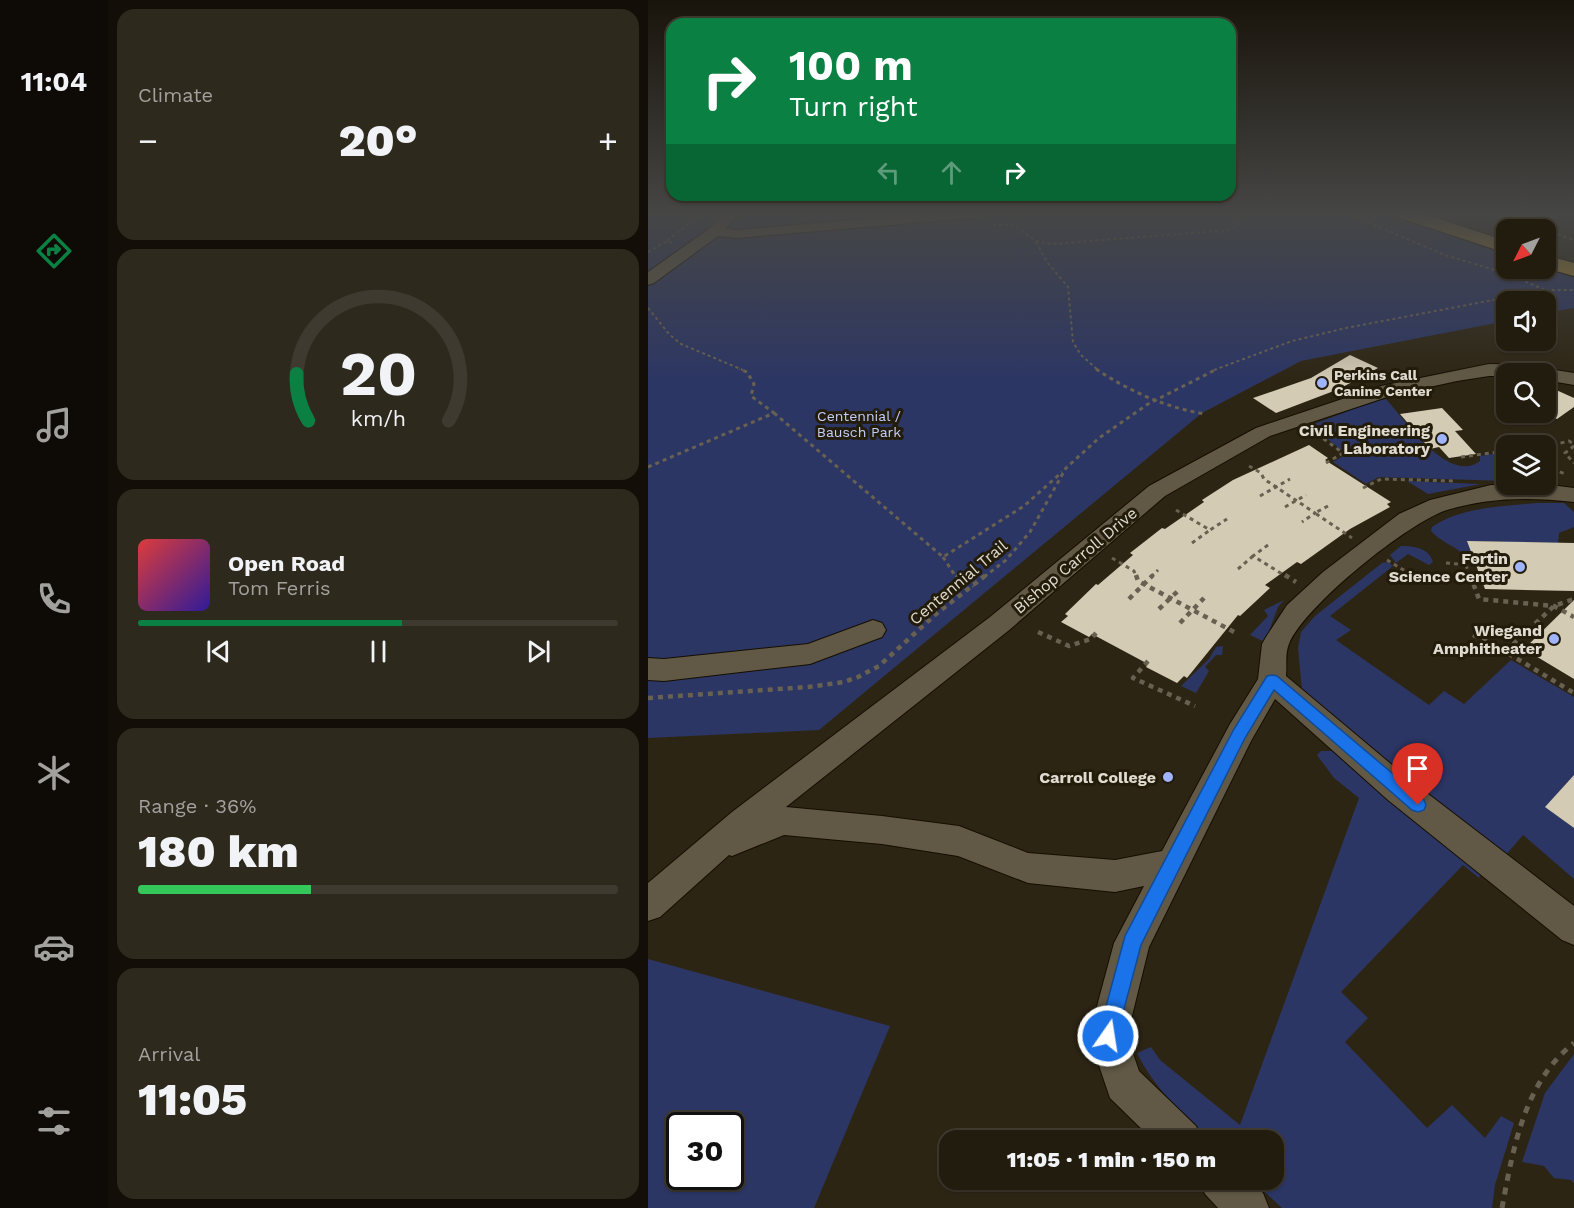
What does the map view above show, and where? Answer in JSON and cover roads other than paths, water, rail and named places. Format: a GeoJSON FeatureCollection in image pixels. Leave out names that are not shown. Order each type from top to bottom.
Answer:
{"type":"FeatureCollection","features":[{"type":"Feature","properties":{"kind":"street"},"geometry":{"type":"LineString","coordinates":[[648,280],[663,269]]}},
{"type":"Feature","properties":{"kind":"street","name":"Bishop Carroll Drive"},"geometry":{"type":"LineString","coordinates":[[648,905],[743,822],[999,624],[1157,491],[1263,432],[1388,390],[1489,370],[1524,370],[1574,379]]}},
{"type":"Feature","properties":{"kind":"street"},"geometry":{"type":"LineString","coordinates":[[1172,1130],[1124,1084],[1108,1036],[1132,943],[1240,733],[1272,680],[1275,644],[1296,612],[1332,578],[1407,519],[1438,505],[1491,492],[1539,491],[1574,495]]}},
{"type":"Feature","properties":{"kind":"street"},"geometry":{"type":"LineString","coordinates":[[648,669],[685,668],[810,654],[873,630]]}},
{"type":"Feature","properties":{"kind":"street"},"geometry":{"type":"LineString","coordinates":[[1272,680],[1399,790],[1574,928]]}},
{"type":"Feature","properties":{"kind":"street"},"geometry":{"type":"LineString","coordinates":[[713,848],[783,821],[882,830],[959,841],[1028,868],[1115,876],[1173,864]]}},
{"type":"Feature","properties":{"kind":"street"},"geometry":{"type":"LineString","coordinates":[[1231,1190],[1248,1208]]}},
{"type":"Feature","properties":{"kind":"place","name":"Perkins Call Canine Center"},"geometry":{"type":"Point","coordinates":[1322,383]}},
{"type":"Feature","properties":{"kind":"place","name":"Civil Engineering Laboratory"},"geometry":{"type":"Point","coordinates":[1442,439]}},
{"type":"Feature","properties":{"kind":"place","name":"Fortin Science Center"},"geometry":{"type":"Point","coordinates":[1520,567]}},
{"type":"Feature","properties":{"kind":"place","name":"Wiegand Amphitheater"},"geometry":{"type":"Point","coordinates":[1554,639]}},
{"type":"Feature","properties":{"kind":"place","name":"Carroll College"},"geometry":{"type":"Point","coordinates":[1168,777]}},
{"type":"Feature","properties":{"kind":"park label","name":"Centennial / Bausch Park"},"geometry":{"type":"Point","coordinates":[859,424]}}]}
